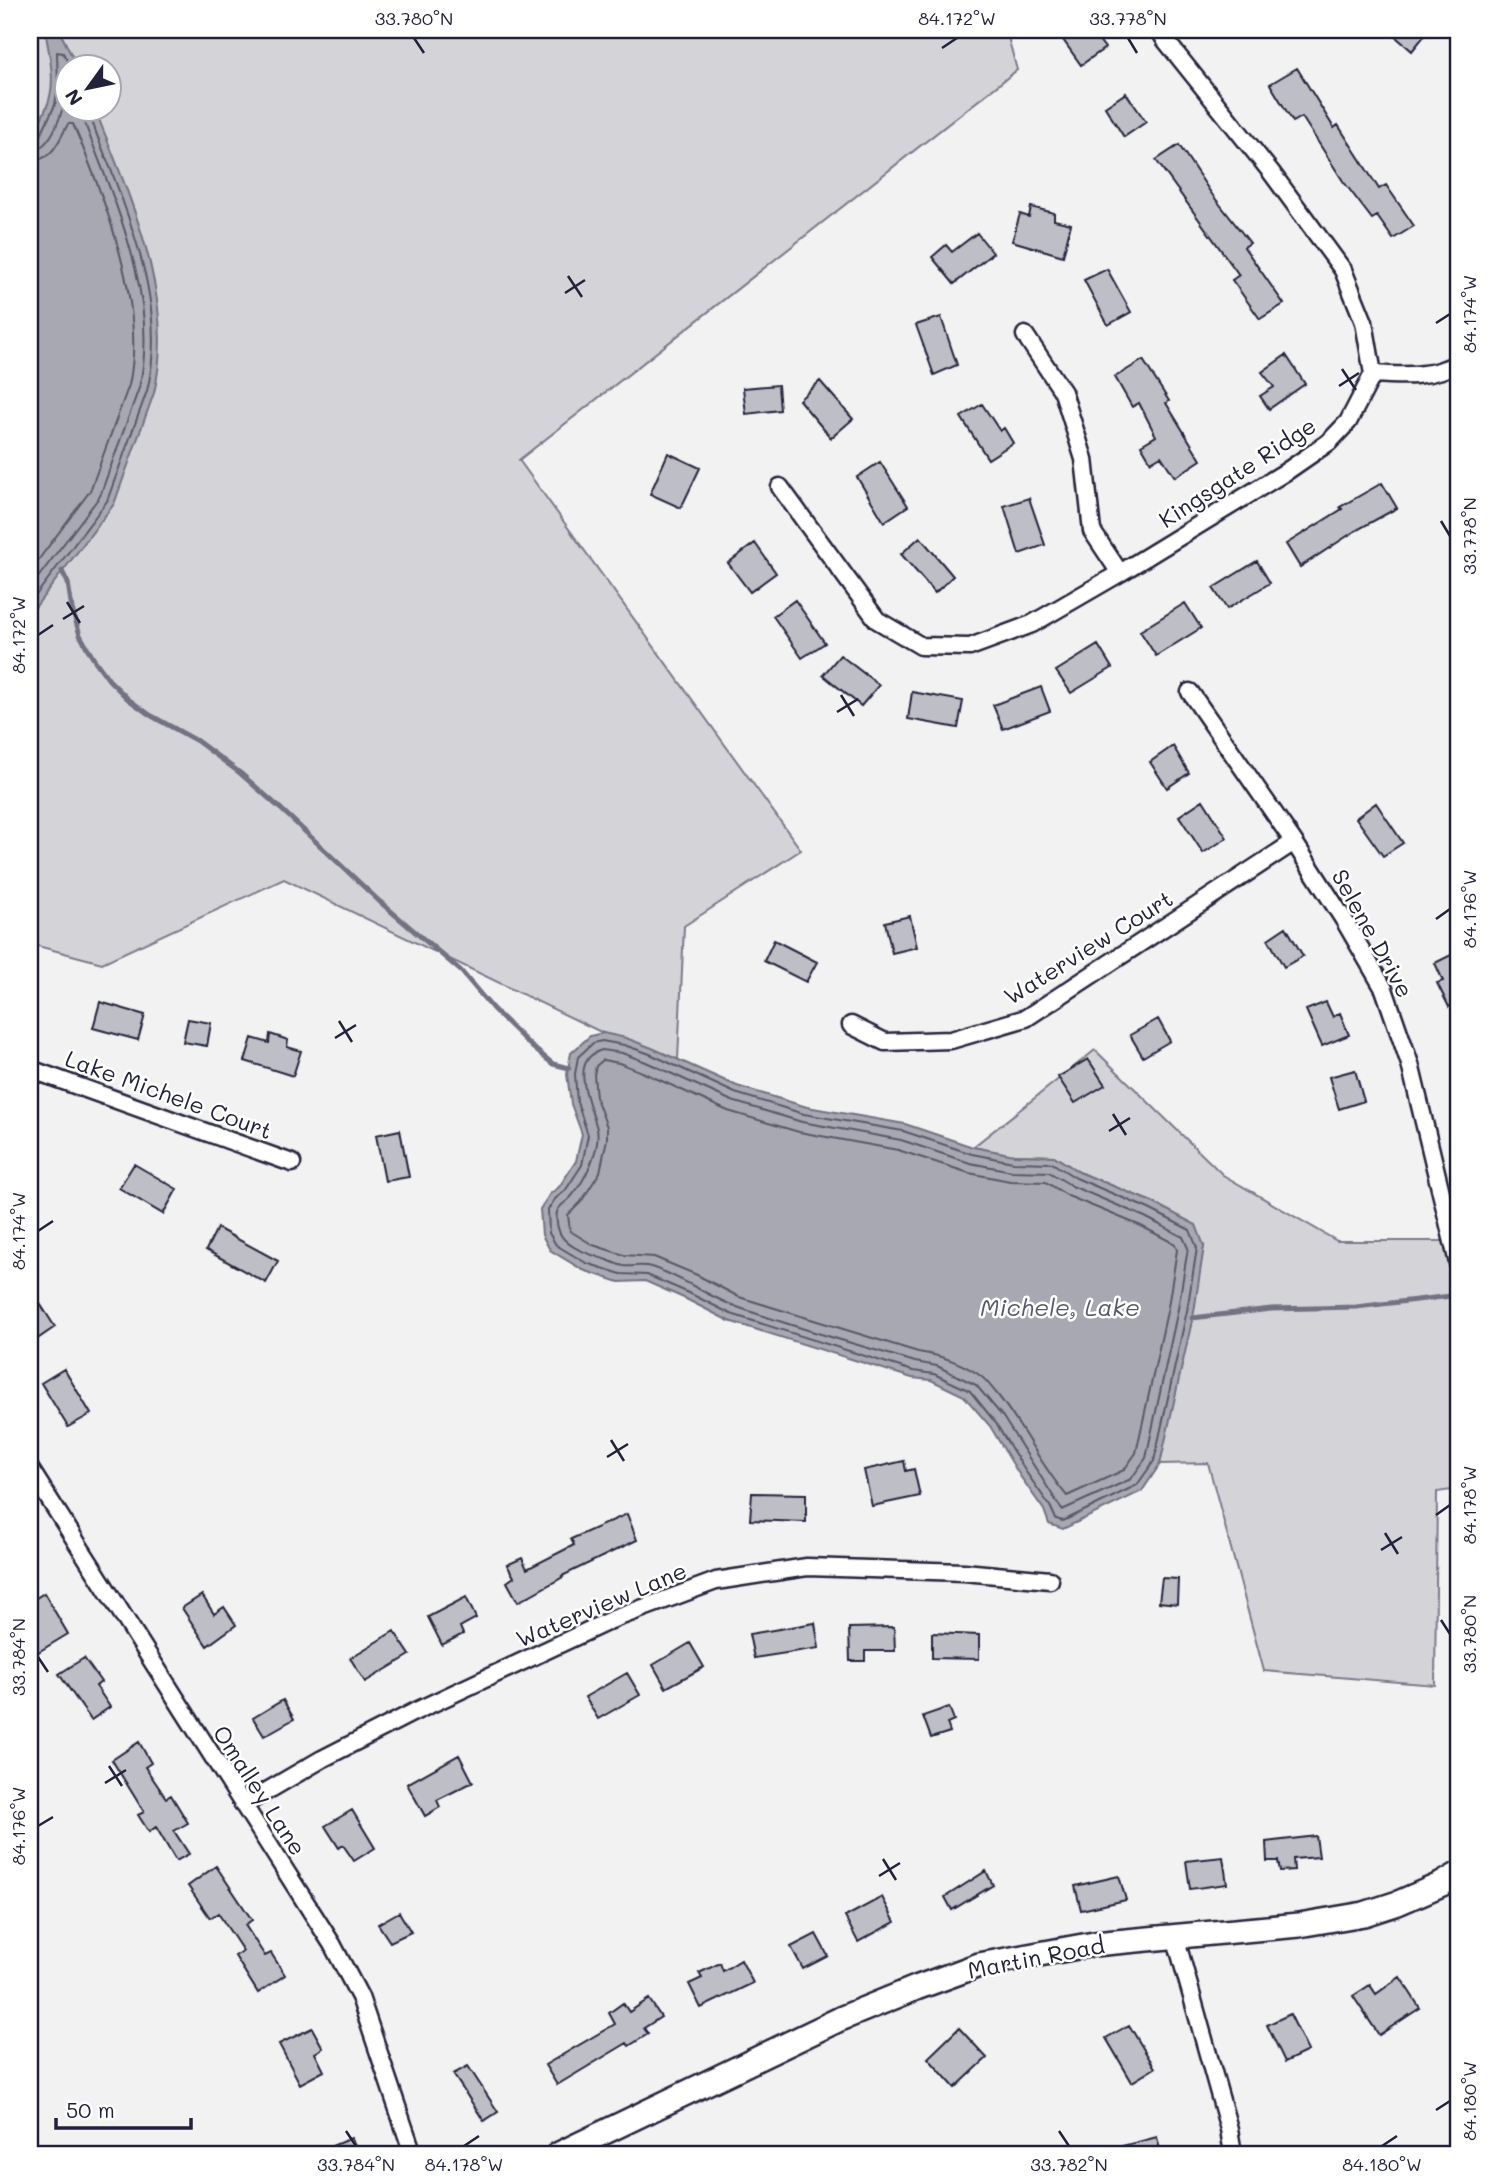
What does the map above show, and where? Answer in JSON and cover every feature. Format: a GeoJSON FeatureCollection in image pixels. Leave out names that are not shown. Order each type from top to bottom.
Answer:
{"type":"FeatureCollection","features":[{"type":"Feature","properties":{"kind":"street"},"geometry":{"type":"LineString","coordinates":[[1159,30],[1272,172],[1343,270],[1364,322],[1374,374],[1413,377],[1459,362]]}},
{"type":"Feature","properties":{"kind":"street"},"geometry":{"type":"LineString","coordinates":[[1025,335],[1063,392],[1084,459],[1092,531],[1120,573]]}},
{"type":"Feature","properties":{"kind":"street","name":"Kingsgate Ridge"},"geometry":{"type":"LineString","coordinates":[[780,487],[877,620],[921,646],[970,647],[1032,624],[1287,471],[1329,442],[1348,422],[1374,374]]}},
{"type":"Feature","properties":{"kind":"street","name":"Selene Drive"},"geometry":{"type":"LineString","coordinates":[[1190,692],[1294,842],[1384,989],[1410,1065],[1459,1266]]}},
{"type":"Feature","properties":{"kind":"street","name":"Waterview Court"},"geometry":{"type":"LineString","coordinates":[[851,1025],[885,1042],[951,1040],[1026,1018],[1294,842]]}},
{"type":"Feature","properties":{"kind":"street","name":"Lake Michele Court"},"geometry":{"type":"LineString","coordinates":[[30,1069],[292,1163]]}},
{"type":"Feature","properties":{"kind":"street","name":"Omalley Lane"},"geometry":{"type":"LineString","coordinates":[[30,1469],[332,1944],[360,1997],[413,2154]]}},
{"type":"Feature","properties":{"kind":"street","name":"Waterview Lane"},"geometry":{"type":"LineString","coordinates":[[243,1805],[322,1759],[414,1712],[611,1620],[716,1581],[807,1567],[964,1572],[1050,1580]]}},
{"type":"Feature","properties":{"kind":"street","name":"Martin Road"},"geometry":{"type":"LineString","coordinates":[[559,2154],[840,2019],[979,1965],[1094,1944],[1299,1925],[1364,1914],[1398,1903],[1459,1874]]}},
{"type":"Feature","properties":{"kind":"street"},"geometry":{"type":"LineString","coordinates":[[1175,1936],[1229,2129],[1233,2154]]}},
{"type":"Feature","properties":{"kind":"shaded area"},"geometry":{"type":"Polygon","coordinates":[[[30,30],[1006,30],[1017,70],[519,460],[801,850],[684,926],[678,1060],[603,1033],[284,879],[102,963],[30,944],[30,30]]]}},
{"type":"Feature","properties":{"kind":"shaded area"},"geometry":{"type":"Polygon","coordinates":[[[1095,1050],[1223,1175],[1337,1241],[1459,1241],[1459,1489],[1437,1492],[1435,1685],[1264,1671],[1208,1463],[1160,1464],[1204,1246],[1196,1226],[1152,1202],[1079,1172],[1054,1156],[1014,1155],[973,1147],[1095,1050]]]}},
{"type":"Feature","properties":{"kind":"water"},"geometry":{"type":"Polygon","coordinates":[[[45,30],[59,30],[70,52],[52,52],[52,122],[100,122],[146,248],[159,320],[159,357],[154,393],[114,504],[30,614],[30,141],[50,97],[51,68],[45,30]]]}},
{"type":"Feature","properties":{"kind":"water","name":"Michele, Lake"},"geometry":{"type":"Polygon","coordinates":[[[603,1033],[652,1048],[737,1086],[807,1107],[905,1124],[973,1147],[1014,1155],[1054,1156],[1079,1172],[1152,1202],[1196,1225],[1204,1246],[1194,1312],[1160,1464],[1142,1491],[1063,1529],[1049,1524],[1044,1510],[990,1426],[964,1396],[931,1380],[912,1378],[729,1321],[645,1281],[619,1282],[583,1270],[550,1250],[542,1235],[540,1209],[576,1161],[582,1134],[571,1104],[567,1074],[571,1053],[590,1036],[603,1033]]]}},
{"type":"Feature","properties":{"kind":"building"},"geometry":{"type":"Polygon","coordinates":[[[1056,30],[1091,30],[1105,48],[1081,65],[1056,30]]]}},
{"type":"Feature","properties":{"kind":"building"},"geometry":{"type":"Polygon","coordinates":[[[1388,30],[1429,30],[1412,51],[1388,30]]]}},
{"type":"Feature","properties":{"kind":"building"},"geometry":{"type":"Polygon","coordinates":[[[1297,68],[1334,128],[1338,125],[1379,189],[1386,185],[1414,226],[1393,239],[1377,216],[1372,219],[1343,181],[1302,117],[1293,122],[1270,84],[1297,68]]]}},
{"type":"Feature","properties":{"kind":"building"},"geometry":{"type":"Polygon","coordinates":[[[1126,93],[1146,122],[1124,137],[1105,107],[1126,93]]]}},
{"type":"Feature","properties":{"kind":"building"},"geometry":{"type":"Polygon","coordinates":[[[1179,145],[1211,193],[1250,243],[1244,247],[1284,304],[1260,319],[1232,280],[1239,275],[1156,160],[1179,145]]]}},
{"type":"Feature","properties":{"kind":"building"},"geometry":{"type":"Polygon","coordinates":[[[1031,207],[1054,213],[1054,220],[1071,224],[1063,256],[1012,241],[1020,214],[1029,217],[1031,207]]]}},
{"type":"Feature","properties":{"kind":"building"},"geometry":{"type":"Polygon","coordinates":[[[977,233],[993,253],[954,284],[932,257],[946,245],[952,252],[977,233]]]}},
{"type":"Feature","properties":{"kind":"building"},"geometry":{"type":"Polygon","coordinates":[[[1107,269],[1131,312],[1108,325],[1084,280],[1107,269]]]}},
{"type":"Feature","properties":{"kind":"building"},"geometry":{"type":"Polygon","coordinates":[[[941,317],[957,365],[934,375],[916,325],[941,317]]]}},
{"type":"Feature","properties":{"kind":"building"},"geometry":{"type":"Polygon","coordinates":[[[1286,355],[1305,384],[1269,409],[1260,396],[1274,387],[1262,372],[1286,355]]]}},
{"type":"Feature","properties":{"kind":"building"},"geometry":{"type":"Polygon","coordinates":[[[1143,360],[1201,460],[1175,477],[1161,456],[1151,462],[1141,445],[1156,436],[1139,403],[1132,407],[1115,377],[1143,360]]]}},
{"type":"Feature","properties":{"kind":"building"},"geometry":{"type":"Polygon","coordinates":[[[820,381],[853,419],[831,438],[799,400],[820,381]]]}},
{"type":"Feature","properties":{"kind":"building"},"geometry":{"type":"Polygon","coordinates":[[[778,385],[780,410],[746,414],[743,388],[778,385]]]}},
{"type":"Feature","properties":{"kind":"building"},"geometry":{"type":"Polygon","coordinates":[[[982,404],[1000,431],[1004,428],[1013,443],[988,459],[961,417],[982,404]]]}},
{"type":"Feature","properties":{"kind":"building"},"geometry":{"type":"Polygon","coordinates":[[[668,453],[700,468],[681,508],[650,494],[668,453]]]}},
{"type":"Feature","properties":{"kind":"building"},"geometry":{"type":"Polygon","coordinates":[[[880,462],[908,506],[884,522],[857,477],[880,462]]]}},
{"type":"Feature","properties":{"kind":"building"},"geometry":{"type":"Polygon","coordinates":[[[1382,483],[1397,508],[1355,531],[1300,567],[1286,544],[1342,509],[1340,507],[1382,483]]]}},
{"type":"Feature","properties":{"kind":"building"},"geometry":{"type":"Polygon","coordinates":[[[1029,498],[1045,545],[1019,554],[1004,506],[1029,498]]]}},
{"type":"Feature","properties":{"kind":"building"},"geometry":{"type":"Polygon","coordinates":[[[920,537],[953,576],[935,593],[901,554],[920,537]]]}},
{"type":"Feature","properties":{"kind":"building"},"geometry":{"type":"Polygon","coordinates":[[[755,543],[776,573],[750,592],[728,563],[755,543]]]}},
{"type":"Feature","properties":{"kind":"building"},"geometry":{"type":"Polygon","coordinates":[[[1257,561],[1270,583],[1227,609],[1213,588],[1257,561]]]}},
{"type":"Feature","properties":{"kind":"building"},"geometry":{"type":"Polygon","coordinates":[[[795,600],[825,643],[802,658],[773,616],[795,600]]]}},
{"type":"Feature","properties":{"kind":"building"},"geometry":{"type":"Polygon","coordinates":[[[1185,603],[1201,628],[1156,656],[1140,631],[1185,603]]]}},
{"type":"Feature","properties":{"kind":"building"},"geometry":{"type":"Polygon","coordinates":[[[1098,645],[1112,668],[1071,693],[1056,671],[1098,645]]]}},
{"type":"Feature","properties":{"kind":"building"},"geometry":{"type":"Polygon","coordinates":[[[840,655],[879,685],[861,706],[823,675],[840,655]]]}},
{"type":"Feature","properties":{"kind":"building"},"geometry":{"type":"Polygon","coordinates":[[[1041,687],[1050,711],[1003,729],[993,705],[1041,687]]]}},
{"type":"Feature","properties":{"kind":"building"},"geometry":{"type":"Polygon","coordinates":[[[912,692],[963,701],[958,728],[908,719],[912,692]]]}},
{"type":"Feature","properties":{"kind":"building"},"geometry":{"type":"Polygon","coordinates":[[[1173,746],[1189,773],[1167,788],[1150,762],[1173,746]]]}},
{"type":"Feature","properties":{"kind":"building"},"geometry":{"type":"Polygon","coordinates":[[[1203,800],[1227,838],[1203,853],[1179,816],[1203,800]]]}},
{"type":"Feature","properties":{"kind":"building"},"geometry":{"type":"Polygon","coordinates":[[[1376,803],[1403,843],[1383,856],[1356,818],[1376,803]]]}},
{"type":"Feature","properties":{"kind":"building"},"geometry":{"type":"Polygon","coordinates":[[[910,916],[917,947],[892,953],[885,922],[910,916]]]}},
{"type":"Feature","properties":{"kind":"building"},"geometry":{"type":"Polygon","coordinates":[[[1286,927],[1303,956],[1284,967],[1268,939],[1286,927]]]}},
{"type":"Feature","properties":{"kind":"building"},"geometry":{"type":"Polygon","coordinates":[[[774,940],[817,962],[806,982],[764,961],[774,940]]]}},
{"type":"Feature","properties":{"kind":"building"},"geometry":{"type":"Polygon","coordinates":[[[1455,953],[1459,960],[1459,1001],[1449,1007],[1437,983],[1443,981],[1435,963],[1455,953]]]}},
{"type":"Feature","properties":{"kind":"building"},"geometry":{"type":"Polygon","coordinates":[[[100,1002],[145,1015],[138,1040],[93,1028],[100,1002]]]}},
{"type":"Feature","properties":{"kind":"building"},"geometry":{"type":"Polygon","coordinates":[[[1326,1002],[1333,1017],[1340,1013],[1349,1035],[1322,1046],[1306,1010],[1326,1002]]]}},
{"type":"Feature","properties":{"kind":"building"},"geometry":{"type":"Polygon","coordinates":[[[188,1019],[211,1023],[207,1046],[183,1042],[188,1019]]]}},
{"type":"Feature","properties":{"kind":"building"},"geometry":{"type":"Polygon","coordinates":[[[1158,1019],[1170,1041],[1143,1057],[1130,1035],[1158,1019]]]}},
{"type":"Feature","properties":{"kind":"building"},"geometry":{"type":"Polygon","coordinates":[[[270,1034],[288,1040],[287,1047],[301,1051],[293,1076],[245,1061],[252,1038],[269,1043],[270,1034]]]}},
{"type":"Feature","properties":{"kind":"building"},"geometry":{"type":"Polygon","coordinates":[[[1088,1059],[1105,1085],[1075,1103],[1058,1077],[1088,1059]]]}},
{"type":"Feature","properties":{"kind":"building"},"geometry":{"type":"Polygon","coordinates":[[[1355,1070],[1364,1101],[1339,1109],[1329,1077],[1355,1070]]]}},
{"type":"Feature","properties":{"kind":"building"},"geometry":{"type":"Polygon","coordinates":[[[400,1130],[409,1177],[385,1181],[376,1135],[400,1130]]]}},
{"type":"Feature","properties":{"kind":"building"},"geometry":{"type":"Polygon","coordinates":[[[134,1164],[177,1189],[163,1214],[119,1188],[134,1164]]]}},
{"type":"Feature","properties":{"kind":"building"},"geometry":{"type":"Polygon","coordinates":[[[217,1228],[278,1261],[266,1283],[206,1250],[217,1228]]]}},
{"type":"Feature","properties":{"kind":"building"},"geometry":{"type":"Polygon","coordinates":[[[30,1288],[55,1327],[30,1344],[30,1288]]]}},
{"type":"Feature","properties":{"kind":"building"},"geometry":{"type":"Polygon","coordinates":[[[64,1369],[91,1414],[68,1427],[41,1383],[64,1369]]]}},
{"type":"Feature","properties":{"kind":"building"},"geometry":{"type":"Polygon","coordinates":[[[904,1461],[906,1471],[914,1469],[920,1496],[872,1506],[864,1470],[904,1461]]]}},
{"type":"Feature","properties":{"kind":"building"},"geometry":{"type":"Polygon","coordinates":[[[752,1493],[806,1494],[806,1522],[750,1520],[752,1493]]]}},
{"type":"Feature","properties":{"kind":"building"},"geometry":{"type":"Polygon","coordinates":[[[627,1514],[637,1540],[562,1576],[518,1602],[507,1582],[514,1577],[507,1565],[522,1558],[527,1569],[574,1545],[571,1539],[627,1514]]]}},
{"type":"Feature","properties":{"kind":"building"},"geometry":{"type":"Polygon","coordinates":[[[1162,1578],[1178,1579],[1177,1604],[1159,1602],[1162,1578]]]}},
{"type":"Feature","properties":{"kind":"building"},"geometry":{"type":"Polygon","coordinates":[[[44,1593],[68,1634],[30,1657],[30,1633],[35,1629],[30,1621],[30,1602],[44,1593]]]}},
{"type":"Feature","properties":{"kind":"building"},"geometry":{"type":"Polygon","coordinates":[[[202,1595],[214,1614],[224,1607],[236,1625],[207,1646],[182,1608],[202,1595]]]}},
{"type":"Feature","properties":{"kind":"building"},"geometry":{"type":"Polygon","coordinates":[[[466,1597],[476,1618],[460,1627],[463,1634],[442,1645],[428,1617],[466,1597]]]}},
{"type":"Feature","properties":{"kind":"building"},"geometry":{"type":"Polygon","coordinates":[[[815,1623],[819,1648],[754,1658],[749,1634],[815,1623]]]}},
{"type":"Feature","properties":{"kind":"building"},"geometry":{"type":"Polygon","coordinates":[[[894,1627],[895,1651],[865,1651],[865,1661],[850,1661],[849,1628],[894,1627]]]}},
{"type":"Feature","properties":{"kind":"building"},"geometry":{"type":"Polygon","coordinates":[[[394,1631],[410,1655],[365,1682],[350,1658],[394,1631]]]}},
{"type":"Feature","properties":{"kind":"building"},"geometry":{"type":"Polygon","coordinates":[[[932,1633],[979,1635],[979,1659],[932,1658],[932,1633]]]}},
{"type":"Feature","properties":{"kind":"building"},"geometry":{"type":"Polygon","coordinates":[[[690,1643],[704,1667],[666,1688],[653,1665],[690,1643]]]}},
{"type":"Feature","properties":{"kind":"building"},"geometry":{"type":"Polygon","coordinates":[[[84,1658],[101,1682],[96,1686],[110,1707],[91,1720],[59,1674],[84,1658]]]}},
{"type":"Feature","properties":{"kind":"building"},"geometry":{"type":"Polygon","coordinates":[[[627,1673],[640,1695],[598,1719],[585,1697],[627,1673]]]}},
{"type":"Feature","properties":{"kind":"building"},"geometry":{"type":"Polygon","coordinates":[[[283,1700],[294,1719],[264,1736],[253,1718],[283,1700]]]}},
{"type":"Feature","properties":{"kind":"building"},"geometry":{"type":"Polygon","coordinates":[[[949,1707],[954,1720],[947,1723],[950,1732],[931,1738],[923,1716],[949,1707]]]}},
{"type":"Feature","properties":{"kind":"building"},"geometry":{"type":"Polygon","coordinates":[[[139,1742],[151,1763],[145,1767],[166,1798],[171,1795],[188,1823],[174,1831],[189,1854],[176,1861],[156,1827],[149,1832],[138,1815],[144,1812],[112,1760],[139,1742]]]}},
{"type":"Feature","properties":{"kind":"building"},"geometry":{"type":"Polygon","coordinates":[[[459,1755],[473,1782],[437,1800],[440,1807],[425,1816],[407,1784],[459,1755]]]}},
{"type":"Feature","properties":{"kind":"building"},"geometry":{"type":"Polygon","coordinates":[[[352,1810],[375,1848],[354,1861],[343,1845],[339,1848],[325,1826],[352,1810]]]}},
{"type":"Feature","properties":{"kind":"building"},"geometry":{"type":"Polygon","coordinates":[[[1316,1836],[1319,1857],[1293,1859],[1294,1870],[1280,1871],[1278,1861],[1267,1861],[1266,1842],[1316,1836]]]}},
{"type":"Feature","properties":{"kind":"building"},"geometry":{"type":"Polygon","coordinates":[[[1223,1857],[1227,1884],[1190,1889],[1186,1861],[1223,1857]]]}},
{"type":"Feature","properties":{"kind":"building"},"geometry":{"type":"Polygon","coordinates":[[[216,1866],[252,1920],[245,1925],[265,1956],[271,1953],[285,1975],[258,1993],[235,1956],[243,1951],[218,1913],[210,1918],[188,1886],[216,1866]]]}},
{"type":"Feature","properties":{"kind":"building"},"geometry":{"type":"Polygon","coordinates":[[[986,1871],[993,1885],[952,1910],[945,1897],[986,1871]]]}},
{"type":"Feature","properties":{"kind":"building"},"geometry":{"type":"Polygon","coordinates":[[[1119,1876],[1126,1900],[1081,1910],[1075,1886],[1119,1876]]]}},
{"type":"Feature","properties":{"kind":"building"},"geometry":{"type":"Polygon","coordinates":[[[882,1897],[895,1922],[858,1942],[845,1917],[882,1897]]]}},
{"type":"Feature","properties":{"kind":"building"},"geometry":{"type":"Polygon","coordinates":[[[399,1912],[411,1932],[390,1942],[378,1924],[399,1912]]]}},
{"type":"Feature","properties":{"kind":"building"},"geometry":{"type":"Polygon","coordinates":[[[816,1934],[828,1956],[803,1969],[791,1947],[816,1934]]]}},
{"type":"Feature","properties":{"kind":"building"},"geometry":{"type":"Polygon","coordinates":[[[741,1960],[753,1983],[701,2008],[689,1984],[702,1978],[699,1973],[720,1963],[723,1971],[741,1960]]]}},
{"type":"Feature","properties":{"kind":"building"},"geometry":{"type":"Polygon","coordinates":[[[1400,1977],[1420,2008],[1379,2035],[1353,1996],[1370,1985],[1376,1994],[1400,1977]]]}},
{"type":"Feature","properties":{"kind":"building"},"geometry":{"type":"Polygon","coordinates":[[[649,1999],[661,2017],[644,2028],[648,2034],[629,2046],[627,2043],[557,2085],[545,2065],[615,2024],[609,2013],[623,2003],[629,2012],[649,1999]]]}},
{"type":"Feature","properties":{"kind":"building"},"geometry":{"type":"Polygon","coordinates":[[[1290,2014],[1308,2051],[1285,2062],[1267,2025],[1290,2014]]]}},
{"type":"Feature","properties":{"kind":"building"},"geometry":{"type":"Polygon","coordinates":[[[1129,2025],[1155,2068],[1132,2082],[1106,2038],[1129,2025]]]}},
{"type":"Feature","properties":{"kind":"building"},"geometry":{"type":"Polygon","coordinates":[[[312,2028],[323,2048],[315,2053],[324,2071],[300,2084],[279,2044],[312,2028]]]}},
{"type":"Feature","properties":{"kind":"building"},"geometry":{"type":"Polygon","coordinates":[[[959,2028],[987,2058],[955,2088],[928,2058],[959,2028]]]}},
{"type":"Feature","properties":{"kind":"building"},"geometry":{"type":"Polygon","coordinates":[[[468,2066],[498,2112],[484,2121],[453,2074],[468,2066]]]}},
{"type":"Feature","properties":{"kind":"building"},"geometry":{"type":"Polygon","coordinates":[[[1157,2137],[1161,2154],[1112,2154],[1111,2149],[1157,2137]]]}},
{"type":"Feature","properties":{"kind":"building"},"geometry":{"type":"Polygon","coordinates":[[[351,2138],[359,2154],[313,2154],[351,2138]]]}},
{"type":"Feature","properties":{"kind":"waterway"},"geometry":{"type":"LineString","coordinates":[[62,571],[68,583],[80,635],[109,680],[128,699],[150,715],[197,741],[240,773],[379,901],[461,971],[493,1009],[532,1047],[553,1064],[569,1068]]}},
{"type":"Feature","properties":{"kind":"waterway"},"geometry":{"type":"LineString","coordinates":[[1192,1318],[1271,1309],[1356,1307],[1451,1296]]}}]}
